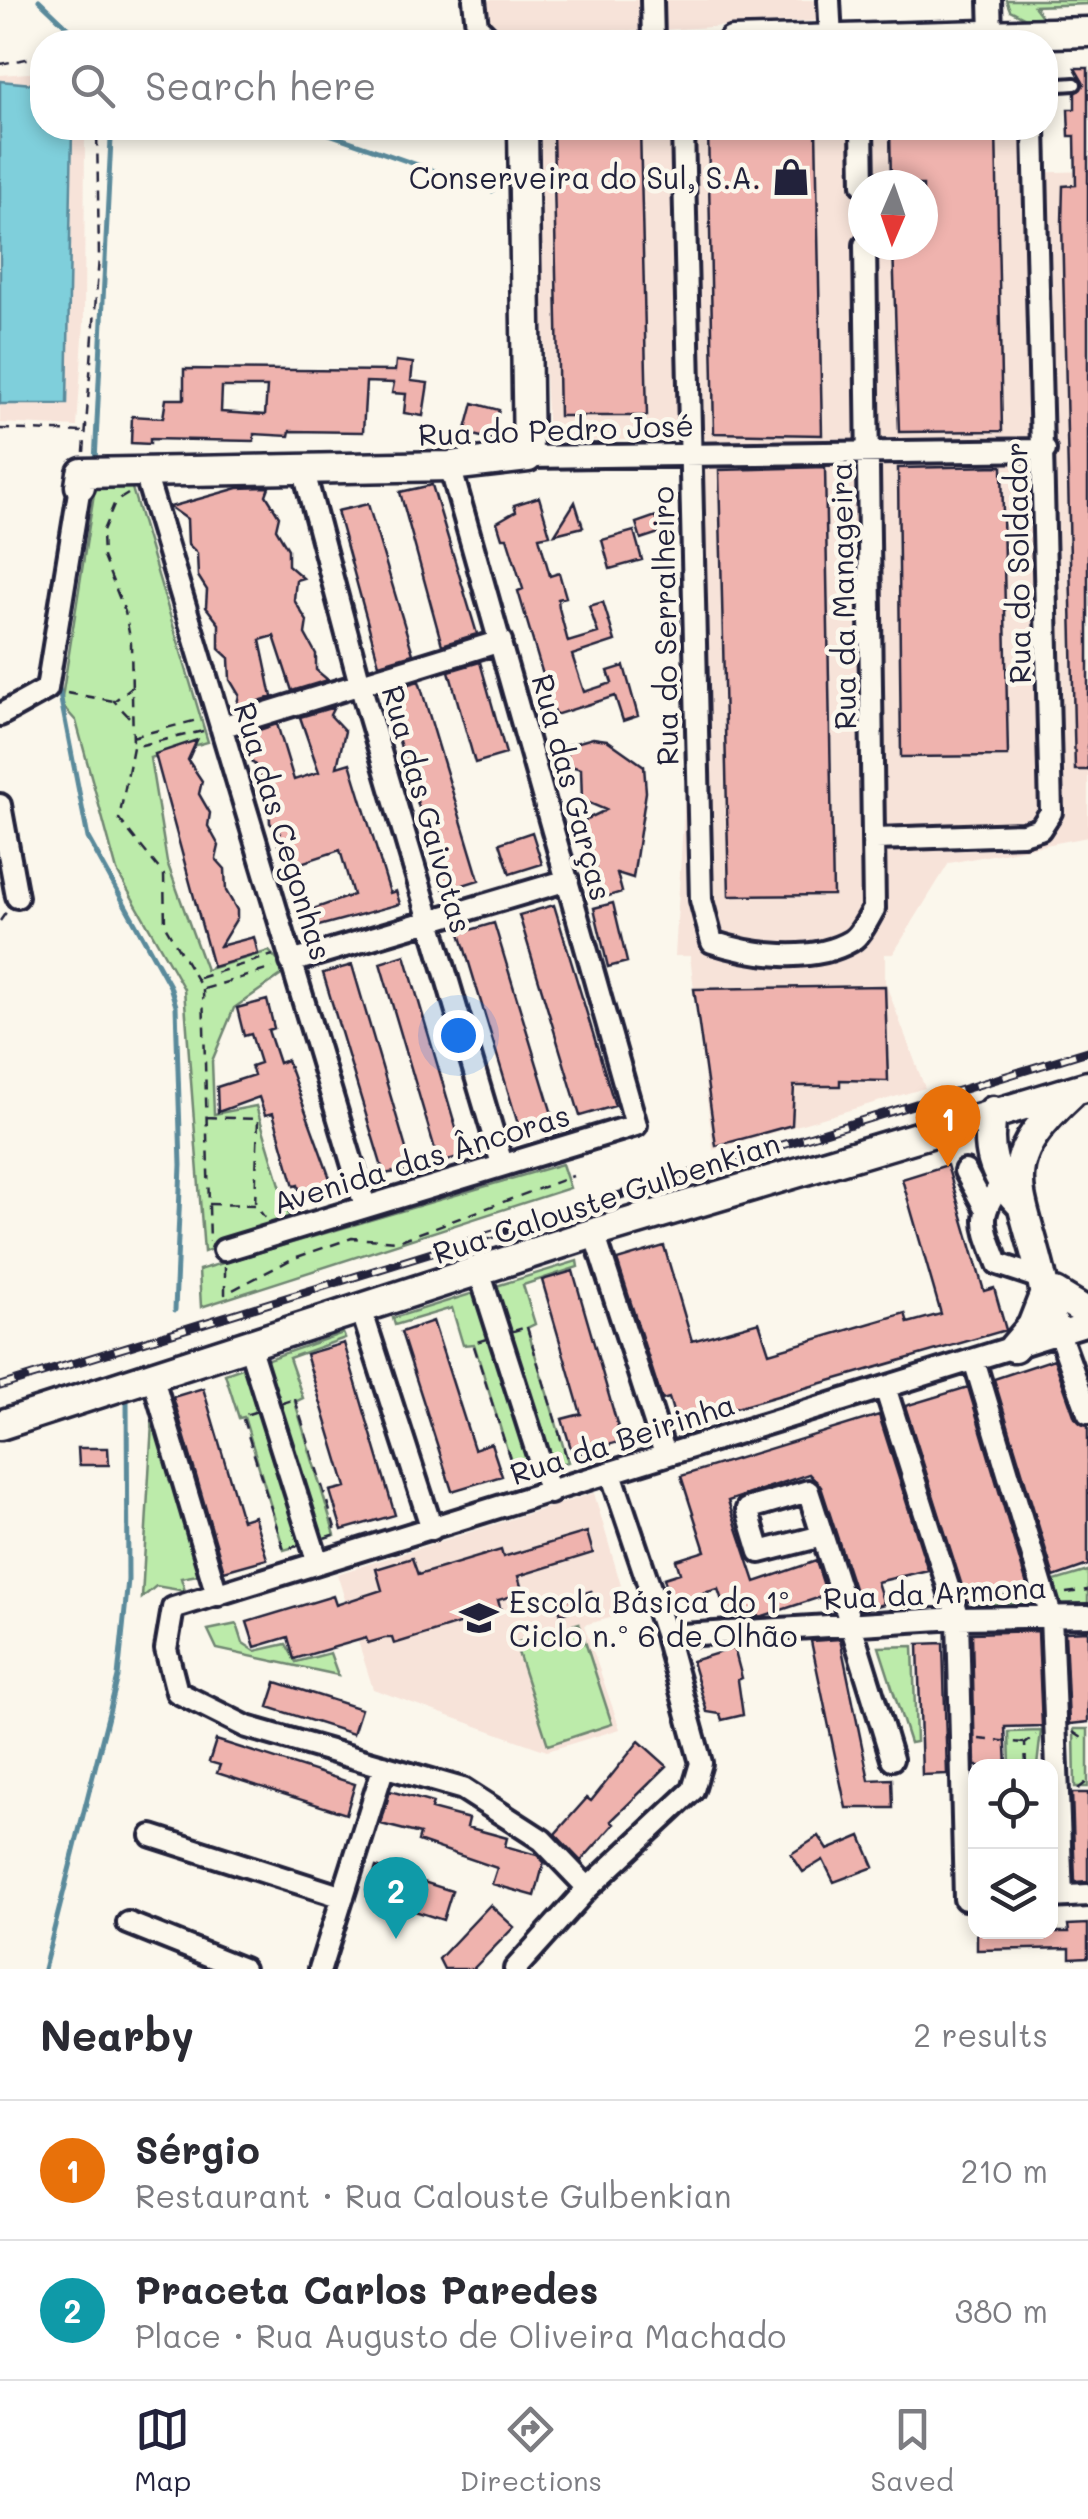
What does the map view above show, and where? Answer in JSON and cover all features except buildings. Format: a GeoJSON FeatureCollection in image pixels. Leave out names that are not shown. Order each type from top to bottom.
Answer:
{"type":"FeatureCollection","features":[{"type":"Feature","properties":{"kind":"street"},"geometry":{"type":"LineString","coordinates":[[474,0],[481,30]]}},
{"type":"Feature","properties":{"kind":"street"},"geometry":{"type":"LineString","coordinates":[[652,0],[653,30]]}},
{"type":"Feature","properties":{"kind":"street"},"geometry":{"type":"LineString","coordinates":[[829,0],[830,30]]}},
{"type":"Feature","properties":{"kind":"street"},"geometry":{"type":"LineString","coordinates":[[990,0],[991,30]]}},
{"type":"Feature","properties":{"kind":"street"},"geometry":{"type":"LineString","coordinates":[[1058,36],[1088,32]]}},
{"type":"Feature","properties":{"kind":"street"},"geometry":{"type":"LineString","coordinates":[[523,140],[528,458]]}},
{"type":"Feature","properties":{"kind":"street","name":"Rua do Serralheiro"},"geometry":{"type":"LineString","coordinates":[[684,140],[701,900],[712,942],[746,953],[826,950],[854,940]]}},
{"type":"Feature","properties":{"kind":"street"},"geometry":{"type":"LineString","coordinates":[[862,140],[863,170]]}},
{"type":"Feature","properties":{"kind":"street","name":"Rua do Soldador"},"geometry":{"type":"LineString","coordinates":[[876,839],[1023,834],[1040,828],[1051,812],[1034,140]]}},
{"type":"Feature","properties":{"kind":"street","name":"Rua da Manageira"},"geometry":{"type":"LineString","coordinates":[[854,940],[874,909],[876,839],[865,260]]}},
{"type":"Feature","properties":{"kind":"street","name":"Rua do Pedro José"},"geometry":{"type":"LineString","coordinates":[[91,477],[450,466],[528,458],[1045,450]]}},
{"type":"Feature","properties":{"kind":"street","name":"Rua das Garças"},"geometry":{"type":"LineString","coordinates":[[450,466],[636,1125]]}},
{"type":"Feature","properties":{"kind":"street","name":"Rua das Gaivotas"},"geometry":{"type":"LineString","coordinates":[[303,468],[360,684],[502,1164]]}},
{"type":"Feature","properties":{"kind":"street"},"geometry":{"type":"LineString","coordinates":[[0,715],[48,688],[91,477]]}},
{"type":"Feature","properties":{"kind":"street","name":"Rua das Cegonhas"},"geometry":{"type":"LineString","coordinates":[[146,478],[287,959],[365,1206]]}},
{"type":"Feature","properties":{"kind":"street"},"geometry":{"type":"LineString","coordinates":[[219,721],[502,641]]}},
{"type":"Feature","properties":{"kind":"street"},"geometry":{"type":"LineString","coordinates":[[0,805],[16,897]]}},
{"type":"Feature","properties":{"kind":"street"},"geometry":{"type":"LineString","coordinates":[[287,959],[430,922],[568,880]]}},
{"type":"Feature","properties":{"kind":"street"},"geometry":{"type":"LineString","coordinates":[[984,1206],[1014,1186],[1034,1129],[1082,1088]]}},
{"type":"Feature","properties":{"kind":"street","name":"Rua Calouste Gulbenkian"},"geometry":{"type":"LineString","coordinates":[[0,1425],[594,1233],[994,1110],[1082,1088]]}},
{"type":"Feature","properties":{"kind":"street"},"geometry":{"type":"LineString","coordinates":[[989,1154],[994,1110]]}},
{"type":"Feature","properties":{"kind":"street"},"geometry":{"type":"LineString","coordinates":[[994,1110],[1047,1290],[1048,1320],[1059,1333],[1088,1413]]}},
{"type":"Feature","properties":{"kind":"street"},"geometry":{"type":"LineString","coordinates":[[951,1124],[973,1131],[1014,1186]]}},
{"type":"Feature","properties":{"kind":"street","name":"Avenida das Âncoras"},"geometry":{"type":"LineString","coordinates":[[224,1250],[636,1125]]}},
{"type":"Feature","properties":{"kind":"street"},"geometry":{"type":"LineString","coordinates":[[965,1171],[984,1206],[984,1224],[998,1264],[1088,1313]]}},
{"type":"Feature","properties":{"kind":"street"},"geometry":{"type":"LineString","coordinates":[[594,1233],[666,1454]]}},
{"type":"Feature","properties":{"kind":"street"},"geometry":{"type":"LineString","coordinates":[[479,1270],[550,1492]]}},
{"type":"Feature","properties":{"kind":"street"},"geometry":{"type":"LineString","coordinates":[[1014,1347],[1032,1326],[1047,1290]]}},
{"type":"Feature","properties":{"kind":"street"},"geometry":{"type":"LineString","coordinates":[[361,1309],[432,1528]]}},
{"type":"Feature","properties":{"kind":"street","name":"Rua da Beirinha"},"geometry":{"type":"LineString","coordinates":[[384,1766],[247,1727],[177,1692],[166,1649],[173,1608],[1088,1324]]}},
{"type":"Feature","properties":{"kind":"street"},"geometry":{"type":"LineString","coordinates":[[249,1345],[318,1562]]}},
{"type":"Feature","properties":{"kind":"street"},"geometry":{"type":"LineString","coordinates":[[974,1360],[1048,1606],[1055,1731],[1056,1849]]}},
{"type":"Feature","properties":{"kind":"street"},"geometry":{"type":"LineString","coordinates":[[149,1376],[217,1594]]}},
{"type":"Feature","properties":{"kind":"street"},"geometry":{"type":"LineString","coordinates":[[885,1387],[958,1618],[968,1863]]}},
{"type":"Feature","properties":{"kind":"street"},"geometry":{"type":"LineString","coordinates":[[515,1969],[588,1888],[693,1790],[702,1763],[666,1636],[611,1473]]}},
{"type":"Feature","properties":{"kind":"street"},"geometry":{"type":"LineString","coordinates":[[822,1536],[892,1759]]}},
{"type":"Feature","properties":{"kind":"street","name":"Rua da Armona"},"geometry":{"type":"LineString","coordinates":[[666,1636],[958,1618],[1048,1606],[1088,1616]]}},
{"type":"Feature","properties":{"kind":"street"},"geometry":{"type":"LineString","coordinates":[[320,1969],[384,1766],[463,1789],[542,1840],[588,1888]]}},
{"type":"Feature","properties":{"kind":"street"},"geometry":{"type":"LineString","coordinates":[[152,1836],[343,1897]]}},
{"type":"Feature","properties":{"kind":"street"},"geometry":{"type":"LineString","coordinates":[[1058,1896],[1088,1895]]}},
{"type":"Feature","properties":{"kind":"street"},"geometry":{"type":"LineString","coordinates":[[128,1923],[243,1969]]}},
{"type":"Feature","properties":{"kind":"lane"},"geometry":{"type":"LineString","coordinates":[[1058,85],[1075,84]]}},
{"type":"Feature","properties":{"kind":"path"},"geometry":{"type":"LineString","coordinates":[[0,64],[30,58]]}},
{"type":"Feature","properties":{"kind":"path"},"geometry":{"type":"LineString","coordinates":[[91,477],[85,432],[98,258],[96,140]]}},
{"type":"Feature","properties":{"kind":"path"},"geometry":{"type":"LineString","coordinates":[[0,430],[85,432]]}},
{"type":"Feature","properties":{"kind":"path"},"geometry":{"type":"LineString","coordinates":[[146,478],[115,502],[102,533],[103,557],[125,612],[133,686],[133,747],[119,819],[164,875],[164,926],[203,990],[207,1240],[224,1250],[225,1294],[294,1258],[352,1238],[398,1241],[572,1176]]}},
{"type":"Feature","properties":{"kind":"path"},"geometry":{"type":"LineString","coordinates":[[114,701],[133,686]]}},
{"type":"Feature","properties":{"kind":"path"},"geometry":{"type":"LineString","coordinates":[[48,688],[114,701],[134,722]]}},
{"type":"Feature","properties":{"kind":"path"},"geometry":{"type":"LineString","coordinates":[[131,738],[219,721]]}},
{"type":"Feature","properties":{"kind":"path"},"geometry":{"type":"LineString","coordinates":[[133,747],[219,721]]}},
{"type":"Feature","properties":{"kind":"path"},"geometry":{"type":"LineString","coordinates":[[199,978],[287,959]]}},
{"type":"Feature","properties":{"kind":"path"},"geometry":{"type":"LineString","coordinates":[[203,990],[287,959]]}},
{"type":"Feature","properties":{"kind":"path"},"geometry":{"type":"LineString","coordinates":[[205,1116],[258,1118],[255,1205],[269,1223]]}},
{"type":"Feature","properties":{"kind":"path"},"geometry":{"type":"LineString","coordinates":[[206,1204],[255,1205]]}},
{"type":"Feature","properties":{"kind":"path"},"geometry":{"type":"LineString","coordinates":[[526,1327],[568,1462]]}},
{"type":"Feature","properties":{"kind":"path"},"geometry":{"type":"LineString","coordinates":[[474,1343],[516,1478]]}},
{"type":"Feature","properties":{"kind":"path"},"geometry":{"type":"LineString","coordinates":[[295,1399],[337,1534]]}},
{"type":"Feature","properties":{"kind":"path"},"geometry":{"type":"LineString","coordinates":[[242,1416],[284,1550]]}},
{"type":"Feature","properties":{"kind":"path"},"geometry":{"type":"LineString","coordinates":[[1048,1606],[1088,1590]]}},
{"type":"Feature","properties":{"kind":"path"},"geometry":{"type":"LineString","coordinates":[[1025,1744],[1041,1733],[1055,1731]]}},
{"type":"Feature","properties":{"kind":"path"},"geometry":{"type":"LineString","coordinates":[[961,1739],[1013,1738],[1025,1744]]}},
{"type":"Feature","properties":{"kind":"path"},"geometry":{"type":"LineString","coordinates":[[1025,1744],[1026,1759]]}},
{"type":"Feature","properties":{"kind":"shaded area"},"geometry":{"type":"Polygon","coordinates":[[[484,0],[816,0],[816,21],[659,30],[500,28],[484,15],[484,0]]]}},
{"type":"Feature","properties":{"kind":"shaded area"},"geometry":{"type":"Polygon","coordinates":[[[30,73],[30,140],[85,140],[84,323],[77,427],[0,423],[0,75],[30,73]]]}},
{"type":"Feature","properties":{"kind":"shaded area"},"geometry":{"type":"Polygon","coordinates":[[[539,140],[1026,140],[1027,173],[1088,171],[1088,837],[949,863],[893,954],[885,954],[885,982],[925,1088],[713,1150],[690,956],[675,956],[706,438],[548,442],[539,140]]]}},
{"type":"Feature","properties":{"kind":"shaded area","name":"Escola Básica do 1º Ciclo n.º 6 de Olhão"},"geometry":{"type":"Polygon","coordinates":[[[594,1493],[629,1613],[584,1625],[620,1729],[547,1751],[373,1689],[337,1574],[594,1493]]]}},
{"type":"Feature","properties":{"kind":"green space"},"geometry":{"type":"Polygon","coordinates":[[[1006,0],[1088,0],[1088,4],[1034,6],[1044,19],[1030,20],[1010,10],[1006,0]]]}},
{"type":"Feature","properties":{"kind":"green space"},"geometry":{"type":"Polygon","coordinates":[[[131,485],[208,742],[150,758],[167,862],[206,970],[269,951],[287,971],[234,1008],[212,1061],[214,1114],[256,1106],[290,1218],[204,1252],[184,989],[117,871],[76,721],[61,704],[95,487],[131,485]]]}},
{"type":"Feature","properties":{"kind":"green space"},"geometry":{"type":"Polygon","coordinates":[[[562,1164],[570,1188],[201,1307],[199,1270],[562,1164]]]}},
{"type":"Feature","properties":{"kind":"green space"},"geometry":{"type":"Polygon","coordinates":[[[577,1261],[578,1267],[523,1285],[535,1324],[527,1328],[568,1462],[516,1478],[474,1344],[463,1345],[452,1308],[395,1325],[393,1318],[577,1261]]]}},
{"type":"Feature","properties":{"kind":"green space"},"geometry":{"type":"Polygon","coordinates":[[[343,1333],[345,1338],[289,1358],[303,1398],[295,1402],[335,1535],[284,1550],[244,1417],[239,1418],[225,1374],[343,1333]]]}},
{"type":"Feature","properties":{"kind":"green space"},"geometry":{"type":"Polygon","coordinates":[[[153,1405],[203,1574],[181,1578],[185,1591],[156,1586],[142,1598],[153,1405]]]}},
{"type":"Feature","properties":{"kind":"green space"},"geometry":{"type":"Polygon","coordinates":[[[1088,1571],[1088,1609],[1059,1607],[1051,1582],[1088,1571]]]}},
{"type":"Feature","properties":{"kind":"green space"},"geometry":{"type":"Polygon","coordinates":[[[1030,1587],[1036,1607],[962,1610],[1030,1587]]]}},
{"type":"Feature","properties":{"kind":"green space"},"geometry":{"type":"Polygon","coordinates":[[[579,1623],[612,1724],[548,1745],[515,1643],[579,1623]]]}},
{"type":"Feature","properties":{"kind":"green space"},"geometry":{"type":"Polygon","coordinates":[[[237,1624],[243,1643],[255,1651],[286,1644],[296,1662],[330,1653],[338,1675],[217,1649],[208,1630],[237,1624]]]}},
{"type":"Feature","properties":{"kind":"green space"},"geometry":{"type":"Polygon","coordinates":[[[913,1646],[916,1742],[910,1743],[879,1647],[913,1646]]]}},
{"type":"Feature","properties":{"kind":"green space"},"geometry":{"type":"Polygon","coordinates":[[[1074,1729],[1088,1729],[1088,1787],[1075,1787],[1074,1729]]]}},
{"type":"Feature","properties":{"kind":"green space"},"geometry":{"type":"Polygon","coordinates":[[[1041,1731],[1038,1759],[1010,1759],[1009,1732],[1041,1731]]]}},
{"type":"Feature","properties":{"kind":"water"},"geometry":{"type":"Polygon","coordinates":[[[0,81],[30,84],[30,140],[72,140],[67,404],[0,404],[0,81]]]}},
{"type":"Feature","properties":{"kind":"waterway"},"geometry":{"type":"LineString","coordinates":[[39,0],[70,30]]}},
{"type":"Feature","properties":{"kind":"waterway"},"geometry":{"type":"LineString","coordinates":[[95,462],[111,140]]}},
{"type":"Feature","properties":{"kind":"waterway"},"geometry":{"type":"LineString","coordinates":[[346,140],[492,191]]}},
{"type":"Feature","properties":{"kind":"waterway"},"geometry":{"type":"LineString","coordinates":[[58,684],[88,838],[170,986],[176,1006],[181,1165],[175,1310]]}},
{"type":"Feature","properties":{"kind":"waterway"},"geometry":{"type":"LineString","coordinates":[[44,1969],[118,1677],[128,1580],[127,1399]]}},
{"type":"Feature","properties":{"kind":"railway"},"geometry":{"type":"LineString","coordinates":[[0,1386],[1088,1051]]}},
{"type":"Feature","properties":{"kind":"place","name":"Conserveira do Sul, S.A."},"geometry":{"type":"Point","coordinates":[791,177]}},
{"type":"Feature","properties":{"kind":"place","name":"Sérgio"},"geometry":{"type":"Point","coordinates":[948,1167]}},
{"type":"Feature","properties":{"kind":"place","name":"Escola Básica do 1º Ciclo n.º 6 de Olhão"},"geometry":{"type":"Point","coordinates":[479,1618]}},
{"type":"Feature","properties":{"kind":"place","name":"Praceta Carlos Paredes"},"geometry":{"type":"Point","coordinates":[396,1939]}}]}
